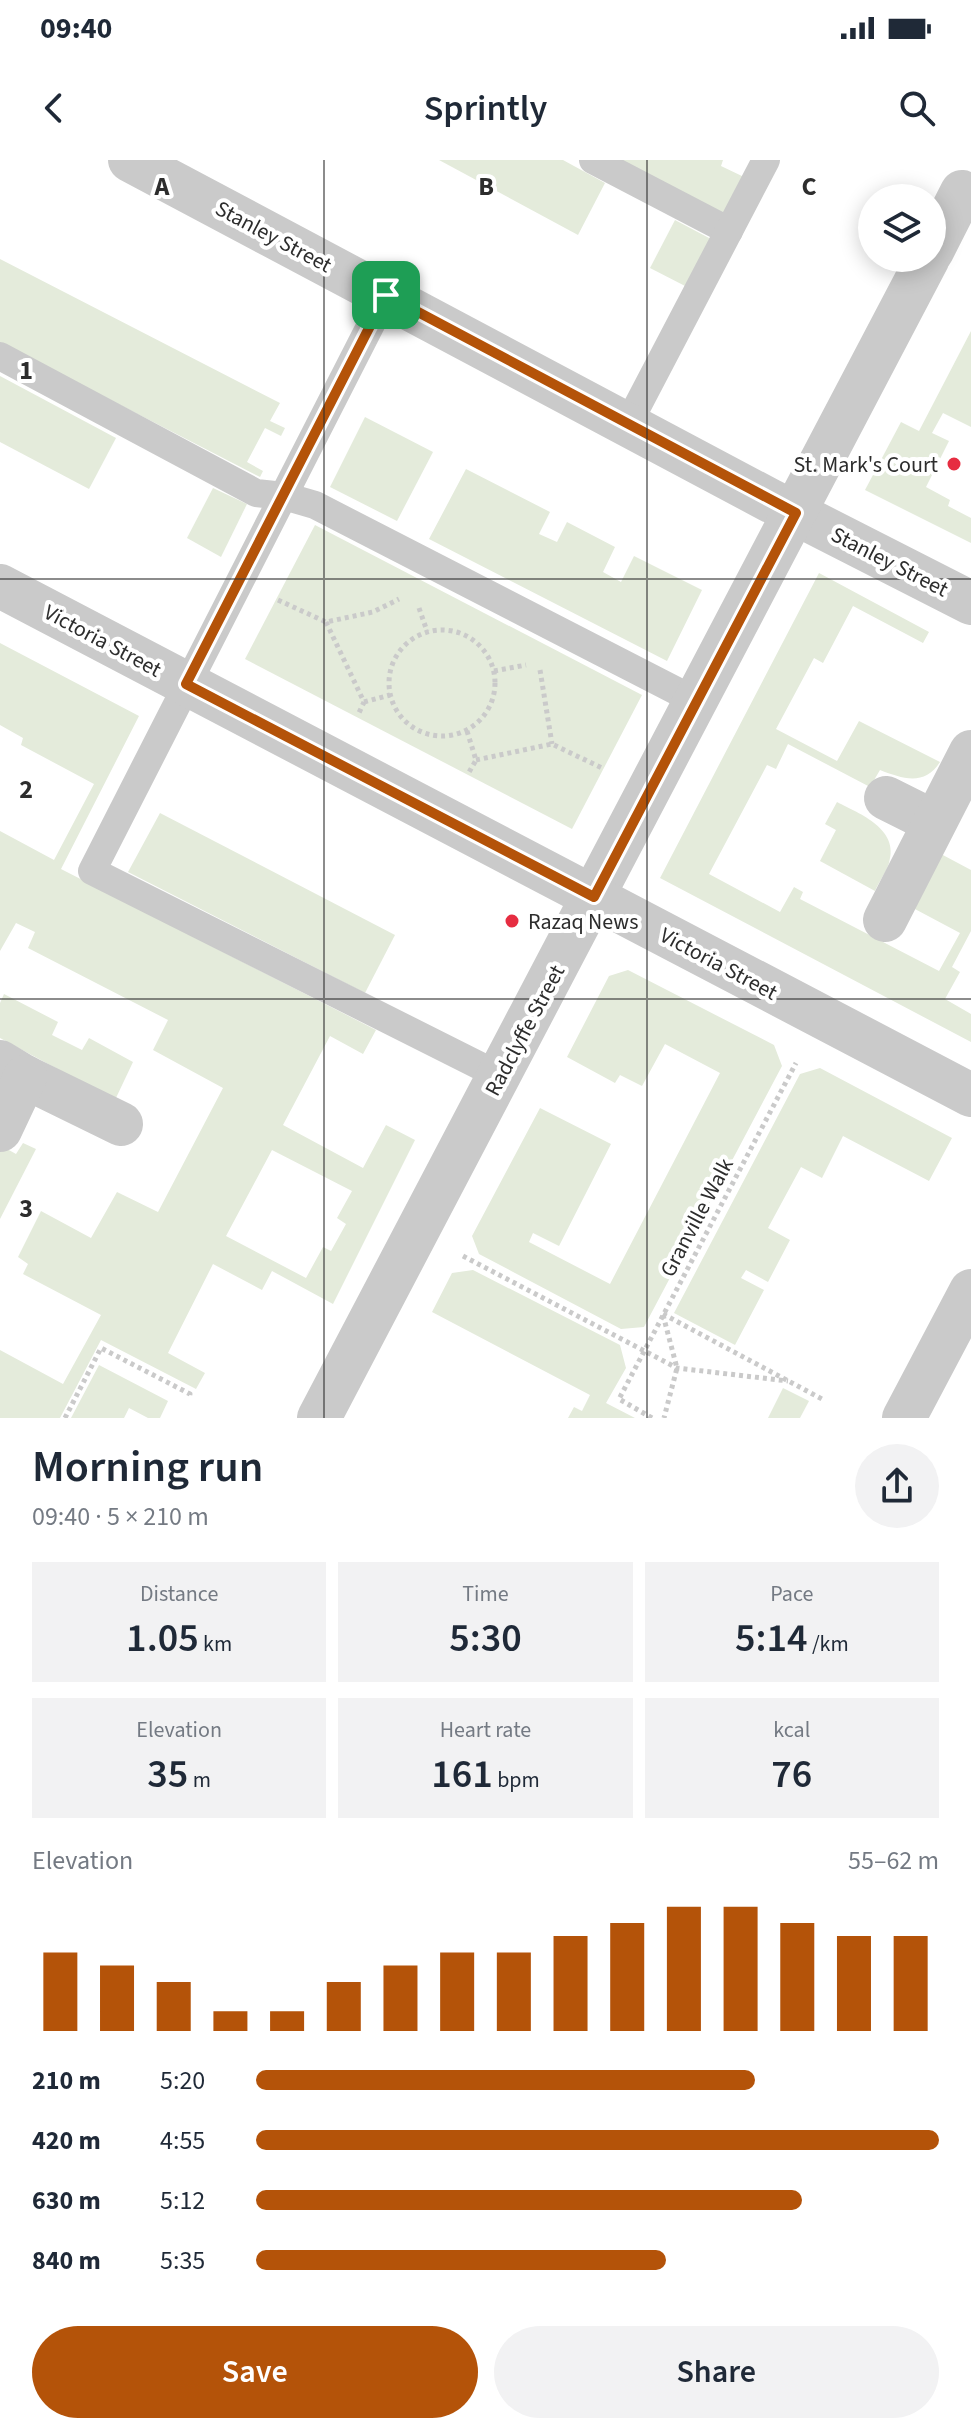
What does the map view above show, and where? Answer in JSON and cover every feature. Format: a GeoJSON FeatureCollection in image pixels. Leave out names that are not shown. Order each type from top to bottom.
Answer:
{"type":"FeatureCollection","features":[{"type":"Feature","properties":{"kind":"street","name":"Stanley Street"},"geometry":{"type":"LineString","coordinates":[[130,160],[971,603]]}},
{"type":"Feature","properties":{"kind":"street"},"geometry":{"type":"LineString","coordinates":[[946,223],[962,192]]}},
{"type":"Feature","properties":{"kind":"street","name":"Radclyffe Street"},"geometry":{"type":"LineString","coordinates":[[319,1418],[921,272]]}},
{"type":"Feature","properties":{"kind":"street","name":"Victoria Street"},"geometry":{"type":"LineString","coordinates":[[0,586],[971,1095]]}},
{"type":"Feature","properties":{"kind":"street"},"geometry":{"type":"LineString","coordinates":[[885,920],[971,752]]}},
{"type":"Feature","properties":{"kind":"street"},"geometry":{"type":"LineString","coordinates":[[886,798],[934,822]]}},
{"type":"Feature","properties":{"kind":"street"},"geometry":{"type":"LineString","coordinates":[[0,1130],[13,1069],[121,1124]]}},
{"type":"Feature","properties":{"kind":"street"},"geometry":{"type":"LineString","coordinates":[[904,1418],[966,1315]]}},
{"type":"Feature","properties":{"kind":"lane"},"geometry":{"type":"LineString","coordinates":[[593,160],[729,231]]}},
{"type":"Feature","properties":{"kind":"lane"},"geometry":{"type":"LineString","coordinates":[[628,424],[766,160]]}},
{"type":"Feature","properties":{"kind":"lane"},"geometry":{"type":"LineString","coordinates":[[386,295],[92,871],[500,1076]]}},
{"type":"Feature","properties":{"kind":"lane"},"geometry":{"type":"LineString","coordinates":[[0,356],[256,493],[284,496],[315,505],[696,701]]}},
{"type":"Feature","properties":{"kind":"path"},"geometry":{"type":"LineString","coordinates":[[270,597],[326,622],[373,612],[414,592],[429,564]]}},
{"type":"Feature","properties":{"kind":"path"},"geometry":{"type":"LineString","coordinates":[[326,622],[364,702]]}},
{"type":"Feature","properties":{"kind":"path"},"geometry":{"type":"LineString","coordinates":[[444,629],[469,637],[487,655],[494,671],[495,689],[491,705],[481,720],[467,731],[450,736],[433,736],[415,730],[401,719],[390,695],[390,668],[398,652],[411,639],[427,631],[444,629]]}},
{"type":"Feature","properties":{"kind":"path"},"geometry":{"type":"LineString","coordinates":[[494,671],[538,662],[552,744]]}},
{"type":"Feature","properties":{"kind":"path"},"geometry":{"type":"LineString","coordinates":[[364,702],[390,695]]}},
{"type":"Feature","properties":{"kind":"path"},"geometry":{"type":"LineString","coordinates":[[353,726],[364,702]]}},
{"type":"Feature","properties":{"kind":"path"},"geometry":{"type":"LineString","coordinates":[[463,784],[476,760],[467,731]]}},
{"type":"Feature","properties":{"kind":"path"},"geometry":{"type":"LineString","coordinates":[[476,760],[552,744],[608,771]]}},
{"type":"Feature","properties":{"kind":"path","name":"Granville Walk"},"geometry":{"type":"LineString","coordinates":[[652,1418],[619,1399],[820,1016]]}},
{"type":"Feature","properties":{"kind":"path"},"geometry":{"type":"LineString","coordinates":[[452,1250],[677,1368],[788,1381]]}},
{"type":"Feature","properties":{"kind":"path"},"geometry":{"type":"LineString","coordinates":[[663,1314],[677,1368],[664,1418]]}},
{"type":"Feature","properties":{"kind":"path"},"geometry":{"type":"LineString","coordinates":[[663,1314],[822,1399]]}},
{"type":"Feature","properties":{"kind":"path"},"geometry":{"type":"LineString","coordinates":[[65,1418],[101,1348],[190,1394],[189,1399]]}},
{"type":"Feature","properties":{"kind":"green space"},"geometry":{"type":"Polygon","coordinates":[[[439,160],[563,160],[605,183],[578,235],[439,160]]]}},
{"type":"Feature","properties":{"kind":"green space"},"geometry":{"type":"Polygon","coordinates":[[[621,160],[723,160],[721,166],[744,177],[725,214],[621,160]]]}},
{"type":"Feature","properties":{"kind":"green space"},"geometry":{"type":"Polygon","coordinates":[[[675,220],[711,239],[687,287],[650,268],[675,220]]]}},
{"type":"Feature","properties":{"kind":"green space"},"geometry":{"type":"Polygon","coordinates":[[[0,259],[280,403],[270,421],[285,428],[281,436],[265,428],[247,462],[263,471],[260,477],[0,343],[0,259]]]}},
{"type":"Feature","properties":{"kind":"green space"},"geometry":{"type":"Polygon","coordinates":[[[971,331],[971,427],[943,413],[932,433],[949,441],[926,487],[950,500],[948,506],[971,518],[971,543],[865,490],[901,422],[919,431],[971,331]]]}},
{"type":"Feature","properties":{"kind":"green space"},"geometry":{"type":"Polygon","coordinates":[[[0,376],[116,438],[89,489],[0,442],[0,376]]]}},
{"type":"Feature","properties":{"kind":"green space"},"geometry":{"type":"Polygon","coordinates":[[[365,417],[433,452],[397,521],[330,487],[365,417]]]}},
{"type":"Feature","properties":{"kind":"green space"},"geometry":{"type":"Polygon","coordinates":[[[466,469],[550,512],[539,534],[557,542],[567,522],[615,547],[603,572],[621,582],[634,556],[702,590],[667,661],[429,539],[466,469]]]}},
{"type":"Feature","properties":{"kind":"green space"},"geometry":{"type":"Polygon","coordinates":[[[213,488],[247,504],[221,557],[187,538],[213,488]]]}},
{"type":"Feature","properties":{"kind":"green space"},"geometry":{"type":"Polygon","coordinates":[[[315,525],[642,695],[572,829],[245,659],[315,525]]]}},
{"type":"Feature","properties":{"kind":"green space"},"geometry":{"type":"Polygon","coordinates":[[[819,573],[929,632],[923,643],[853,606],[823,663],[814,658],[776,729],[837,761],[859,721],[940,762],[928,775],[913,778],[880,770],[870,787],[788,744],[776,769],[767,765],[709,874],[780,912],[794,887],[803,892],[800,899],[939,971],[960,933],[913,908],[941,854],[971,870],[971,931],[952,967],[960,972],[945,999],[971,1014],[971,1042],[660,878],[819,573]]]}},
{"type":"Feature","properties":{"kind":"green space"},"geometry":{"type":"Polygon","coordinates":[[[0,643],[139,716],[61,869],[376,1030],[363,1054],[330,1036],[283,1125],[363,1168],[386,1125],[415,1140],[333,1304],[272,1271],[262,1290],[213,1264],[168,1353],[205,1373],[196,1389],[101,1340],[60,1418],[0,1418],[0,1350],[63,1384],[101,1315],[23,1274],[28,1264],[18,1257],[41,1211],[91,1238],[117,1192],[158,1212],[223,1088],[153,1050],[168,1020],[28,948],[35,932],[16,923],[0,951],[0,831],[54,860],[94,784],[21,745],[23,738],[0,725],[0,643]],[[272,1150],[226,1236],[306,1278],[323,1247],[331,1251],[346,1224],[337,1218],[352,1191],[272,1150]]]}},
{"type":"Feature","properties":{"kind":"green space"},"geometry":{"type":"Polygon","coordinates":[[[837,802],[876,824],[889,841],[889,863],[875,891],[820,861],[836,830],[825,824],[837,802]]]}},
{"type":"Feature","properties":{"kind":"green space"},"geometry":{"type":"Polygon","coordinates":[[[160,813],[395,935],[365,993],[128,872],[160,813]]]}},
{"type":"Feature","properties":{"kind":"green space"},"geometry":{"type":"Polygon","coordinates":[[[628,970],[774,1045],[782,1066],[644,1327],[621,1329],[479,1254],[472,1236],[540,1108],[611,1144],[559,1246],[533,1233],[529,1242],[610,1284],[720,1073],[665,1044],[642,1086],[620,1075],[615,1083],[567,1057],[609,976],[628,970]]]}},
{"type":"Feature","properties":{"kind":"green space"},"geometry":{"type":"Polygon","coordinates":[[[4,994],[58,1022],[52,1035],[82,1050],[89,1038],[133,1062],[115,1100],[0,1038],[0,1003],[4,994]]]}},
{"type":"Feature","properties":{"kind":"green space"},"geometry":{"type":"Polygon","coordinates":[[[820,1068],[952,1138],[929,1181],[843,1136],[822,1178],[801,1167],[768,1228],[790,1240],[768,1282],[746,1270],[741,1278],[764,1290],[735,1345],[674,1313],[800,1074],[820,1068]]]}},
{"type":"Feature","properties":{"kind":"green space"},"geometry":{"type":"Polygon","coordinates":[[[23,1143],[36,1149],[0,1219],[0,1145],[16,1154],[23,1143]]]}},
{"type":"Feature","properties":{"kind":"green space"},"geometry":{"type":"Polygon","coordinates":[[[473,1270],[620,1345],[626,1368],[606,1403],[635,1418],[568,1418],[574,1407],[582,1411],[590,1395],[432,1312],[452,1273],[473,1270]]]}},
{"type":"Feature","properties":{"kind":"green space"},"geometry":{"type":"Polygon","coordinates":[[[99,1365],[168,1401],[160,1418],[148,1418],[129,1408],[124,1418],[71,1418],[99,1365]]]}},
{"type":"Feature","properties":{"kind":"green space"},"geometry":{"type":"Polygon","coordinates":[[[783,1388],[809,1401],[800,1418],[768,1418],[783,1388]]]}},
{"type":"Feature","properties":{"kind":"place","name":"St. Mark's Court"},"geometry":{"type":"Point","coordinates":[954,464]}},
{"type":"Feature","properties":{"kind":"place","name":"Razaq News"},"geometry":{"type":"Point","coordinates":[512,921]}},
{"type":"Feature","properties":{"kind":"route"},"geometry":{"type":"LineString","coordinates":[[386,295],[796,513],[594,897],[186,684],[386,295]]}}]}
